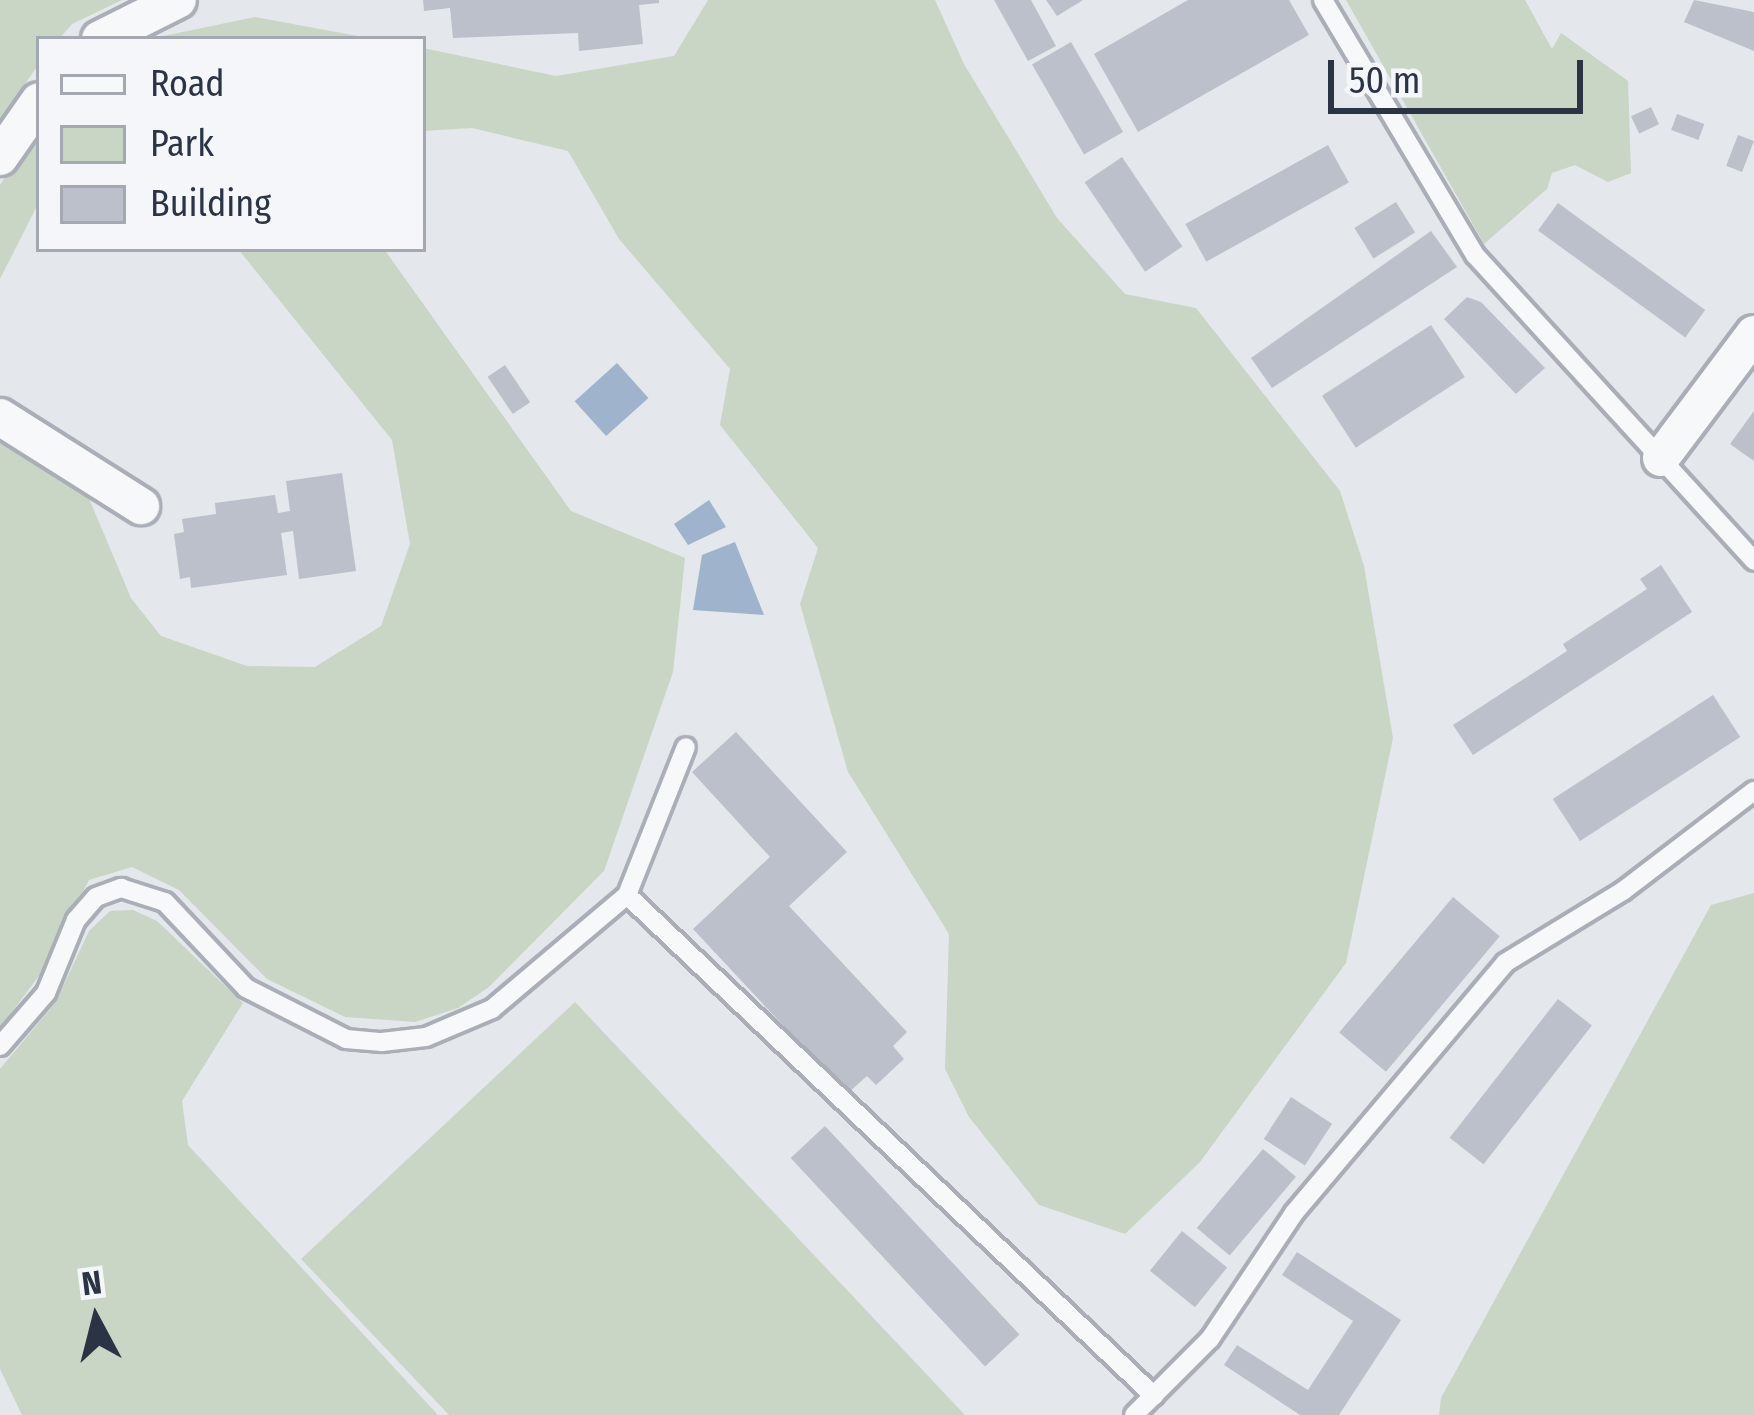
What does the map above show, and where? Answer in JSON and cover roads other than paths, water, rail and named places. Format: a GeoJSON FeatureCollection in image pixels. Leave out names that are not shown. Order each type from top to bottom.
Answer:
{"type":"FeatureCollection","features":[{"type":"Feature","properties":{"kind":"street"},"geometry":{"type":"LineString","coordinates":[[106,36],[178,0]]}},
{"type":"Feature","properties":{"kind":"street"},"geometry":{"type":"LineString","coordinates":[[0,157],[36,105]]}},
{"type":"Feature","properties":{"kind":"street"},"geometry":{"type":"LineString","coordinates":[[1661,458],[1754,334]]}},
{"type":"Feature","properties":{"kind":"street"},"geometry":{"type":"LineString","coordinates":[[0,417],[141,506]]}},
{"type":"Feature","properties":{"kind":"lane"},"geometry":{"type":"LineString","coordinates":[[1323,0],[1358,71],[1475,255],[1754,561]]}},
{"type":"Feature","properties":{"kind":"lane"},"geometry":{"type":"LineString","coordinates":[[0,1046],[46,993],[76,920],[96,897],[122,888],[165,902],[246,988],[346,1039],[382,1042],[426,1037],[492,1010],[627,895],[686,747]]}},
{"type":"Feature","properties":{"kind":"lane"},"geometry":{"type":"LineString","coordinates":[[1134,1415],[1210,1339],[1294,1214],[1504,963],[1623,891],[1754,791]]}},
{"type":"Feature","properties":{"kind":"lane"},"geometry":{"type":"LineString","coordinates":[[627,895],[1154,1396]]}},
{"type":"Feature","properties":{"kind":"water"},"geometry":{"type":"Polygon","coordinates":[[[617,363],[648,398],[606,436],[575,401],[617,363]]]}},
{"type":"Feature","properties":{"kind":"water"},"geometry":{"type":"Polygon","coordinates":[[[709,500],[726,527],[688,545],[674,524],[709,500]]]}},
{"type":"Feature","properties":{"kind":"water"},"geometry":{"type":"Polygon","coordinates":[[[735,542],[764,615],[693,610],[702,555],[735,542]]]}}]}
